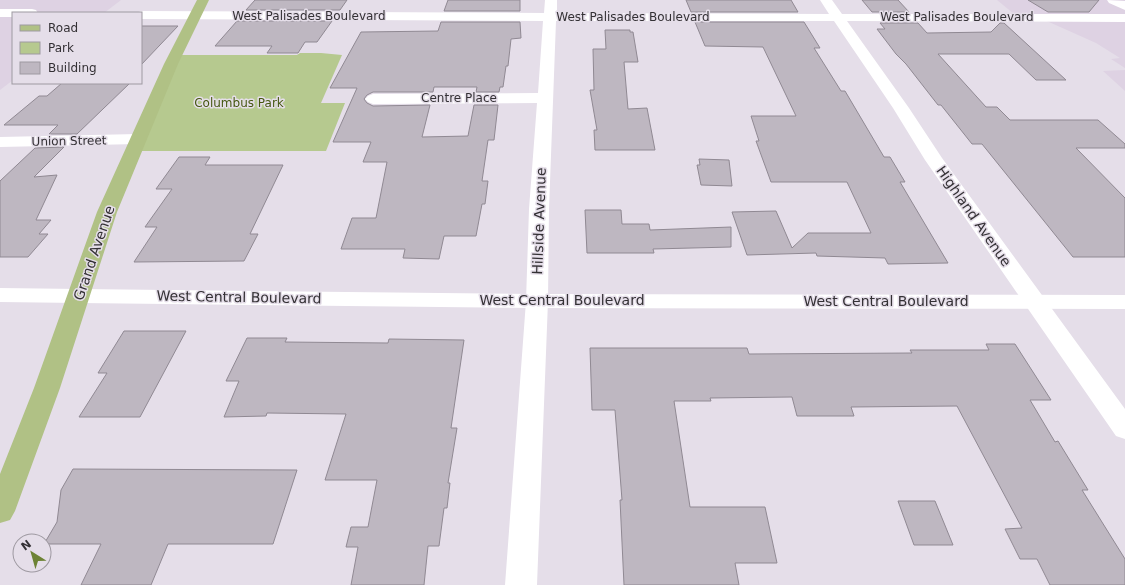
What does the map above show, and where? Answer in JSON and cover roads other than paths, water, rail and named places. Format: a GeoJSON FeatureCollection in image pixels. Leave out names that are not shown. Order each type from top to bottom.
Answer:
{"type":"FeatureCollection","features":[{"type":"Feature","properties":{"kind":"main road","name":"Grand Avenue"},"geometry":{"type":"LineString","coordinates":[[0,511],[47,388],[107,212],[171,64],[203,0]]}},
{"type":"Feature","properties":{"kind":"street","name":"Highland Avenue"},"geometry":{"type":"LineString","coordinates":[[826,0],[901,108],[934,160],[1125,429]]}},
{"type":"Feature","properties":{"kind":"street"},"geometry":{"type":"LineString","coordinates":[[1113,0],[1125,6]]}},
{"type":"Feature","properties":{"kind":"street","name":"West Palisades Boulevard"},"geometry":{"type":"LineString","coordinates":[[142,14],[196,15],[551,9],[838,17],[1125,18]]}},
{"type":"Feature","properties":{"kind":"street","name":"Hillside Avenue"},"geometry":{"type":"LineString","coordinates":[[521,585],[537,301],[539,209],[551,9]]}},
{"type":"Feature","properties":{"kind":"street"},"geometry":{"type":"LineString","coordinates":[[0,13],[12,13]]}},
{"type":"Feature","properties":{"kind":"street","name":"Centre Place"},"geometry":{"type":"LineString","coordinates":[[373,99],[545,98]]}},
{"type":"Feature","properties":{"kind":"street","name":"Union Street"},"geometry":{"type":"LineString","coordinates":[[0,142],[138,139]]}},
{"type":"Feature","properties":{"kind":"street","name":"West Central Boulevard"},"geometry":{"type":"LineString","coordinates":[[0,295],[537,301],[1125,302]]}},
{"type":"Feature","properties":{"kind":"park label","name":"Columbus Park"},"geometry":{"type":"Point","coordinates":[239,103]}}]}
